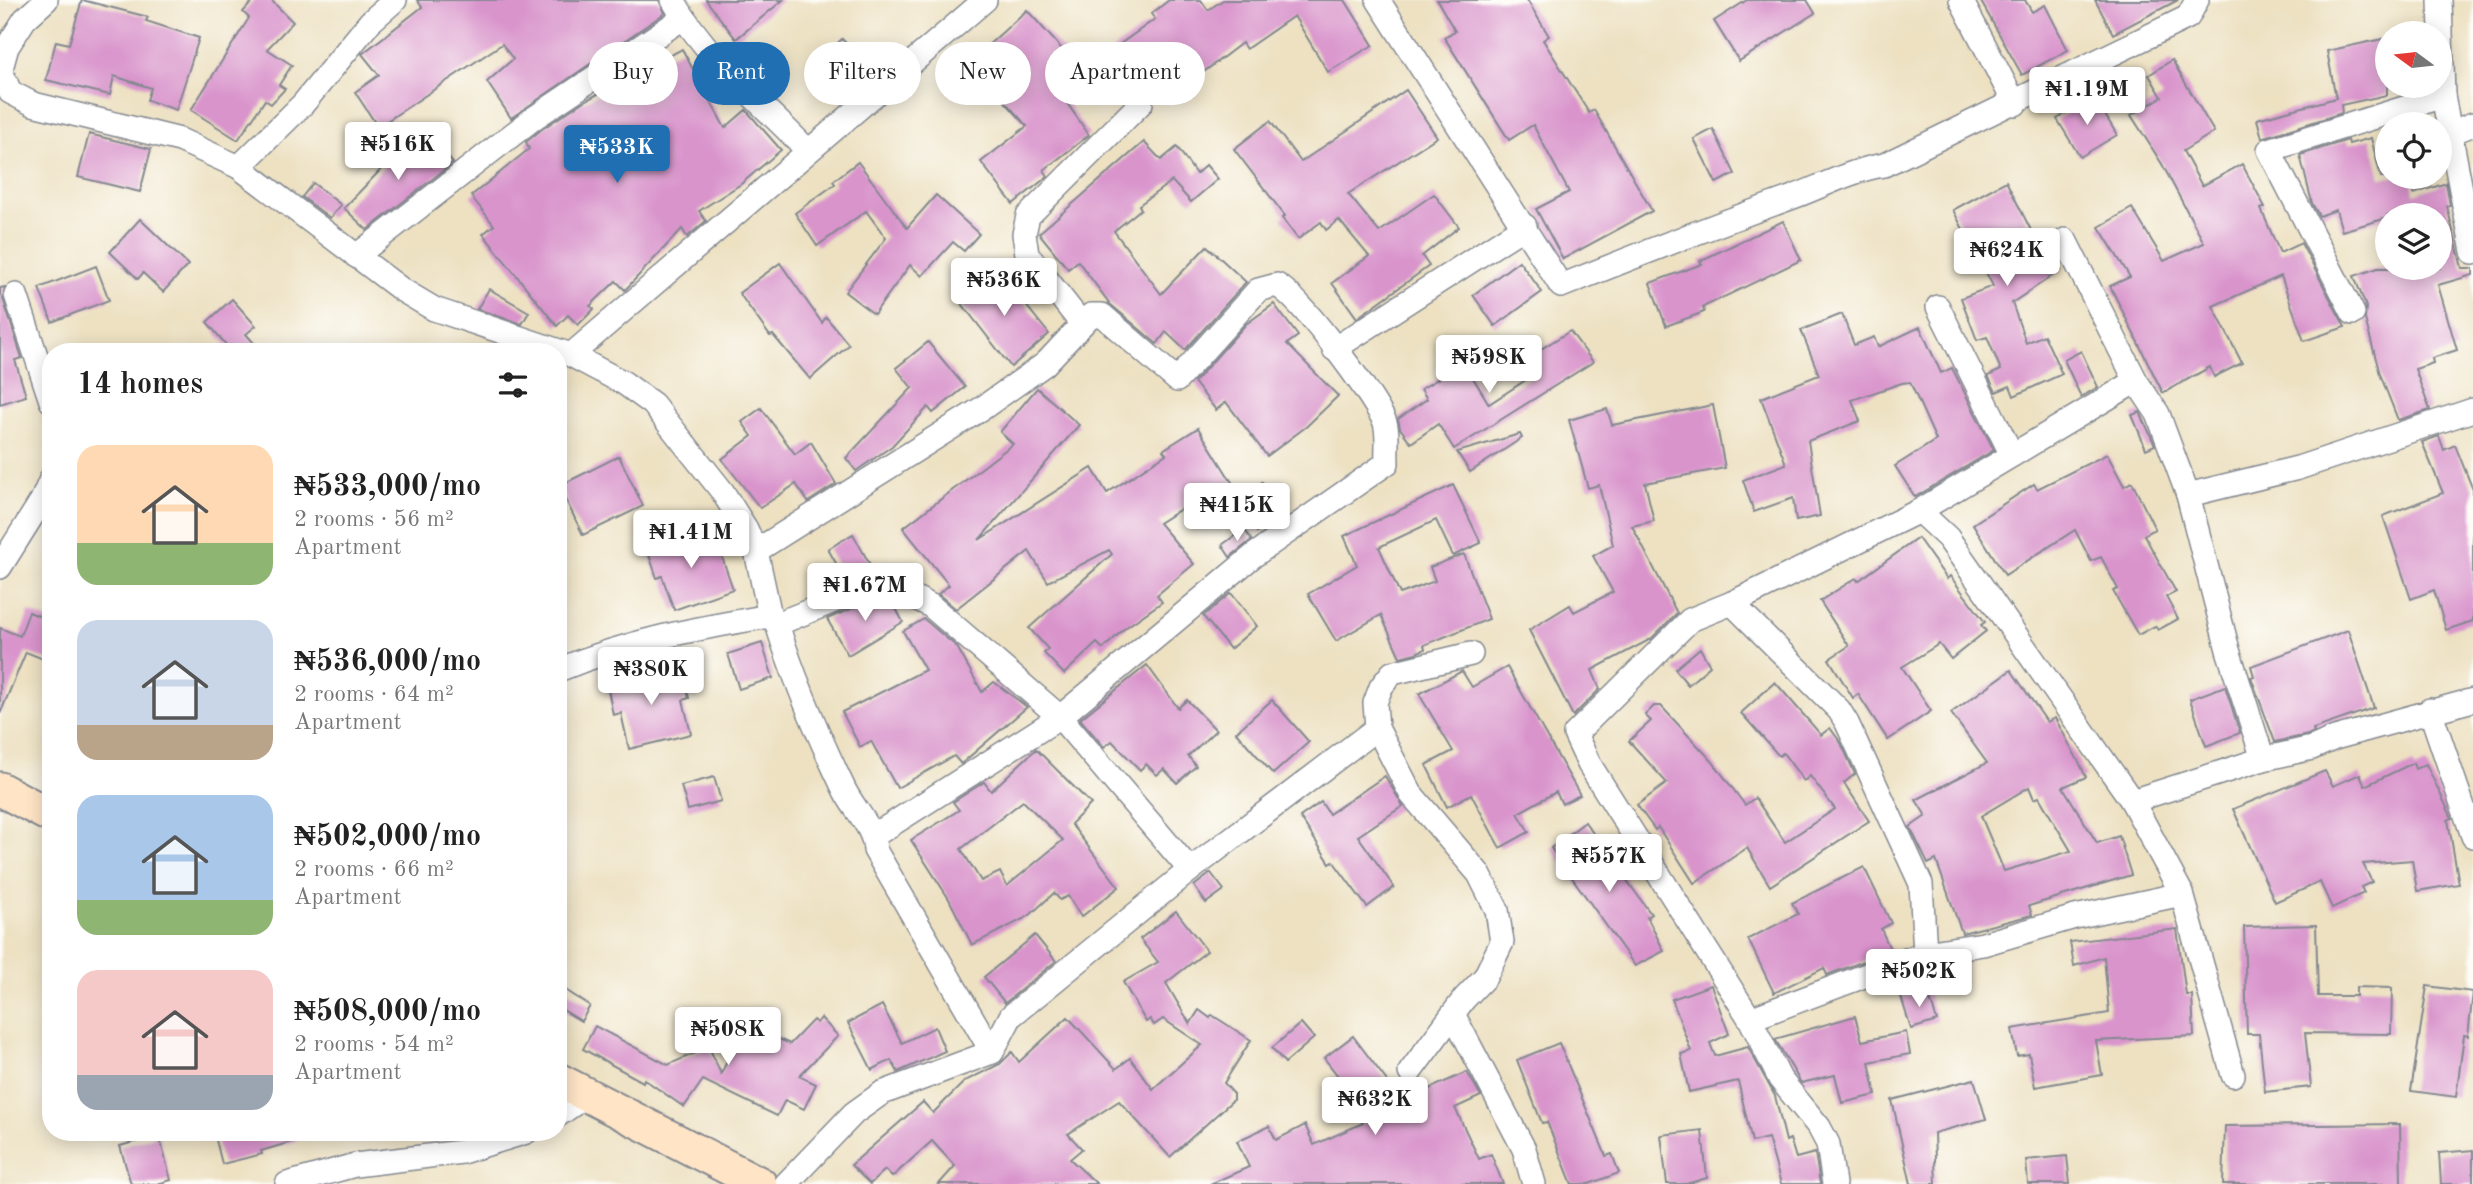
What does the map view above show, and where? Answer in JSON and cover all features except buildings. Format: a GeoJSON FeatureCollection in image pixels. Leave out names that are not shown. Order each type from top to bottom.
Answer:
{"type":"FeatureCollection","features":[{"type":"Feature","properties":{"kind":"main road"},"geometry":{"type":"LineString","coordinates":[[0,789],[42,811]]}},
{"type":"Feature","properties":{"kind":"main road"},"geometry":{"type":"LineString","coordinates":[[567,1085],[760,1184]]}},
{"type":"Feature","properties":{"kind":"street"},"geometry":{"type":"LineString","coordinates":[[46,0],[26,19],[7,47],[1,71],[10,92],[33,104],[180,140],[239,167],[402,290],[434,309],[535,343]]}},
{"type":"Feature","properties":{"kind":"street"},"geometry":{"type":"LineString","coordinates":[[239,167],[303,104],[370,22],[395,0]]}},
{"type":"Feature","properties":{"kind":"street"},"geometry":{"type":"LineString","coordinates":[[571,355],[985,0]]}},
{"type":"Feature","properties":{"kind":"street"},"geometry":{"type":"LineString","coordinates":[[1378,0],[1561,286],[1714,224],[1824,186],[1862,168],[1884,165],[2015,104],[2188,17],[2197,0]]}},
{"type":"Feature","properties":{"kind":"street"},"geometry":{"type":"LineString","coordinates":[[1961,0],[2015,104]]}},
{"type":"Feature","properties":{"kind":"street"},"geometry":{"type":"LineString","coordinates":[[2440,0],[2441,21]]}},
{"type":"Feature","properties":{"kind":"street"},"geometry":{"type":"LineString","coordinates":[[356,256],[678,9],[807,150]]}},
{"type":"Feature","properties":{"kind":"street"},"geometry":{"type":"LineString","coordinates":[[2353,313],[2269,150],[2437,98]]}},
{"type":"Feature","properties":{"kind":"street"},"geometry":{"type":"LineString","coordinates":[[2444,98],[2462,128],[2473,252]]}},
{"type":"Feature","properties":{"kind":"street"},"geometry":{"type":"LineString","coordinates":[[1081,323],[1027,254],[1024,234],[1028,216],[1139,105]]}},
{"type":"Feature","properties":{"kind":"street"},"geometry":{"type":"LineString","coordinates":[[1334,349],[1525,226]]}},
{"type":"Feature","properties":{"kind":"street"},"geometry":{"type":"LineString","coordinates":[[2065,240],[2136,381],[2158,414],[2188,495],[2228,650],[2263,760]]}},
{"type":"Feature","properties":{"kind":"street"},"geometry":{"type":"LineString","coordinates":[[756,551],[1035,371],[1091,315],[1102,315],[1177,380],[1258,290],[1277,285],[1289,292],[1334,349],[1385,422],[1387,463],[1253,556],[1060,717],[874,835]]}},
{"type":"Feature","properties":{"kind":"street"},"geometry":{"type":"LineString","coordinates":[[16,295],[42,374]]}},
{"type":"Feature","properties":{"kind":"street"},"geometry":{"type":"LineString","coordinates":[[1938,307],[2012,455]]}},
{"type":"Feature","properties":{"kind":"street"},"geometry":{"type":"LineString","coordinates":[[567,354],[624,383],[653,404],[722,491],[756,551],[774,620],[805,706],[854,810],[874,835],[875,850],[992,1052]]}},
{"type":"Feature","properties":{"kind":"street"},"geometry":{"type":"LineString","coordinates":[[1834,1184],[1828,1144],[1819,1127],[1780,1079],[1750,1019],[1589,764],[1575,734],[1690,620],[1732,603],[1919,510],[2136,381]]}},
{"type":"Feature","properties":{"kind":"street"},"geometry":{"type":"LineString","coordinates":[[2188,495],[2298,468],[2473,410]]}},
{"type":"Feature","properties":{"kind":"street"},"geometry":{"type":"LineString","coordinates":[[0,567],[42,500]]}},
{"type":"Feature","properties":{"kind":"street"},"geometry":{"type":"LineString","coordinates":[[1919,510],[1948,538],[2132,801],[2182,894],[2234,1075]]}},
{"type":"Feature","properties":{"kind":"street"},"geometry":{"type":"LineString","coordinates":[[567,666],[658,635],[774,620],[883,581],[931,606],[1060,717],[1190,870]]}},
{"type":"Feature","properties":{"kind":"street"},"geometry":{"type":"LineString","coordinates":[[1732,603],[1839,710],[1847,723],[1921,884],[1925,953]]}},
{"type":"Feature","properties":{"kind":"street"},"geometry":{"type":"LineString","coordinates":[[1410,1072],[1496,959],[1502,942],[1497,910],[1479,874],[1411,794],[1377,728],[1375,702],[1381,687],[1392,674],[1471,654]]}},
{"type":"Feature","properties":{"kind":"street"},"geometry":{"type":"LineString","coordinates":[[2132,801],[2430,710],[2473,700]]}},
{"type":"Feature","properties":{"kind":"street"},"geometry":{"type":"LineString","coordinates":[[2430,710],[2473,836]]}},
{"type":"Feature","properties":{"kind":"street"},"geometry":{"type":"LineString","coordinates":[[786,1184],[854,1113],[882,1093],[992,1052],[1011,1016],[1190,870],[1377,728]]}},
{"type":"Feature","properties":{"kind":"street"},"geometry":{"type":"LineString","coordinates":[[1750,1019],[1925,953],[1983,944],[2075,917],[2182,894]]}},
{"type":"Feature","properties":{"kind":"street"},"geometry":{"type":"LineString","coordinates":[[1453,1014],[1524,1149],[1534,1184]]}},
{"type":"Feature","properties":{"kind":"street"},"geometry":{"type":"LineString","coordinates":[[567,1109],[587,1095]]}},
{"type":"Feature","properties":{"kind":"street"},"geometry":{"type":"LineString","coordinates":[[287,1184],[372,1174],[497,1141]]}}]}
